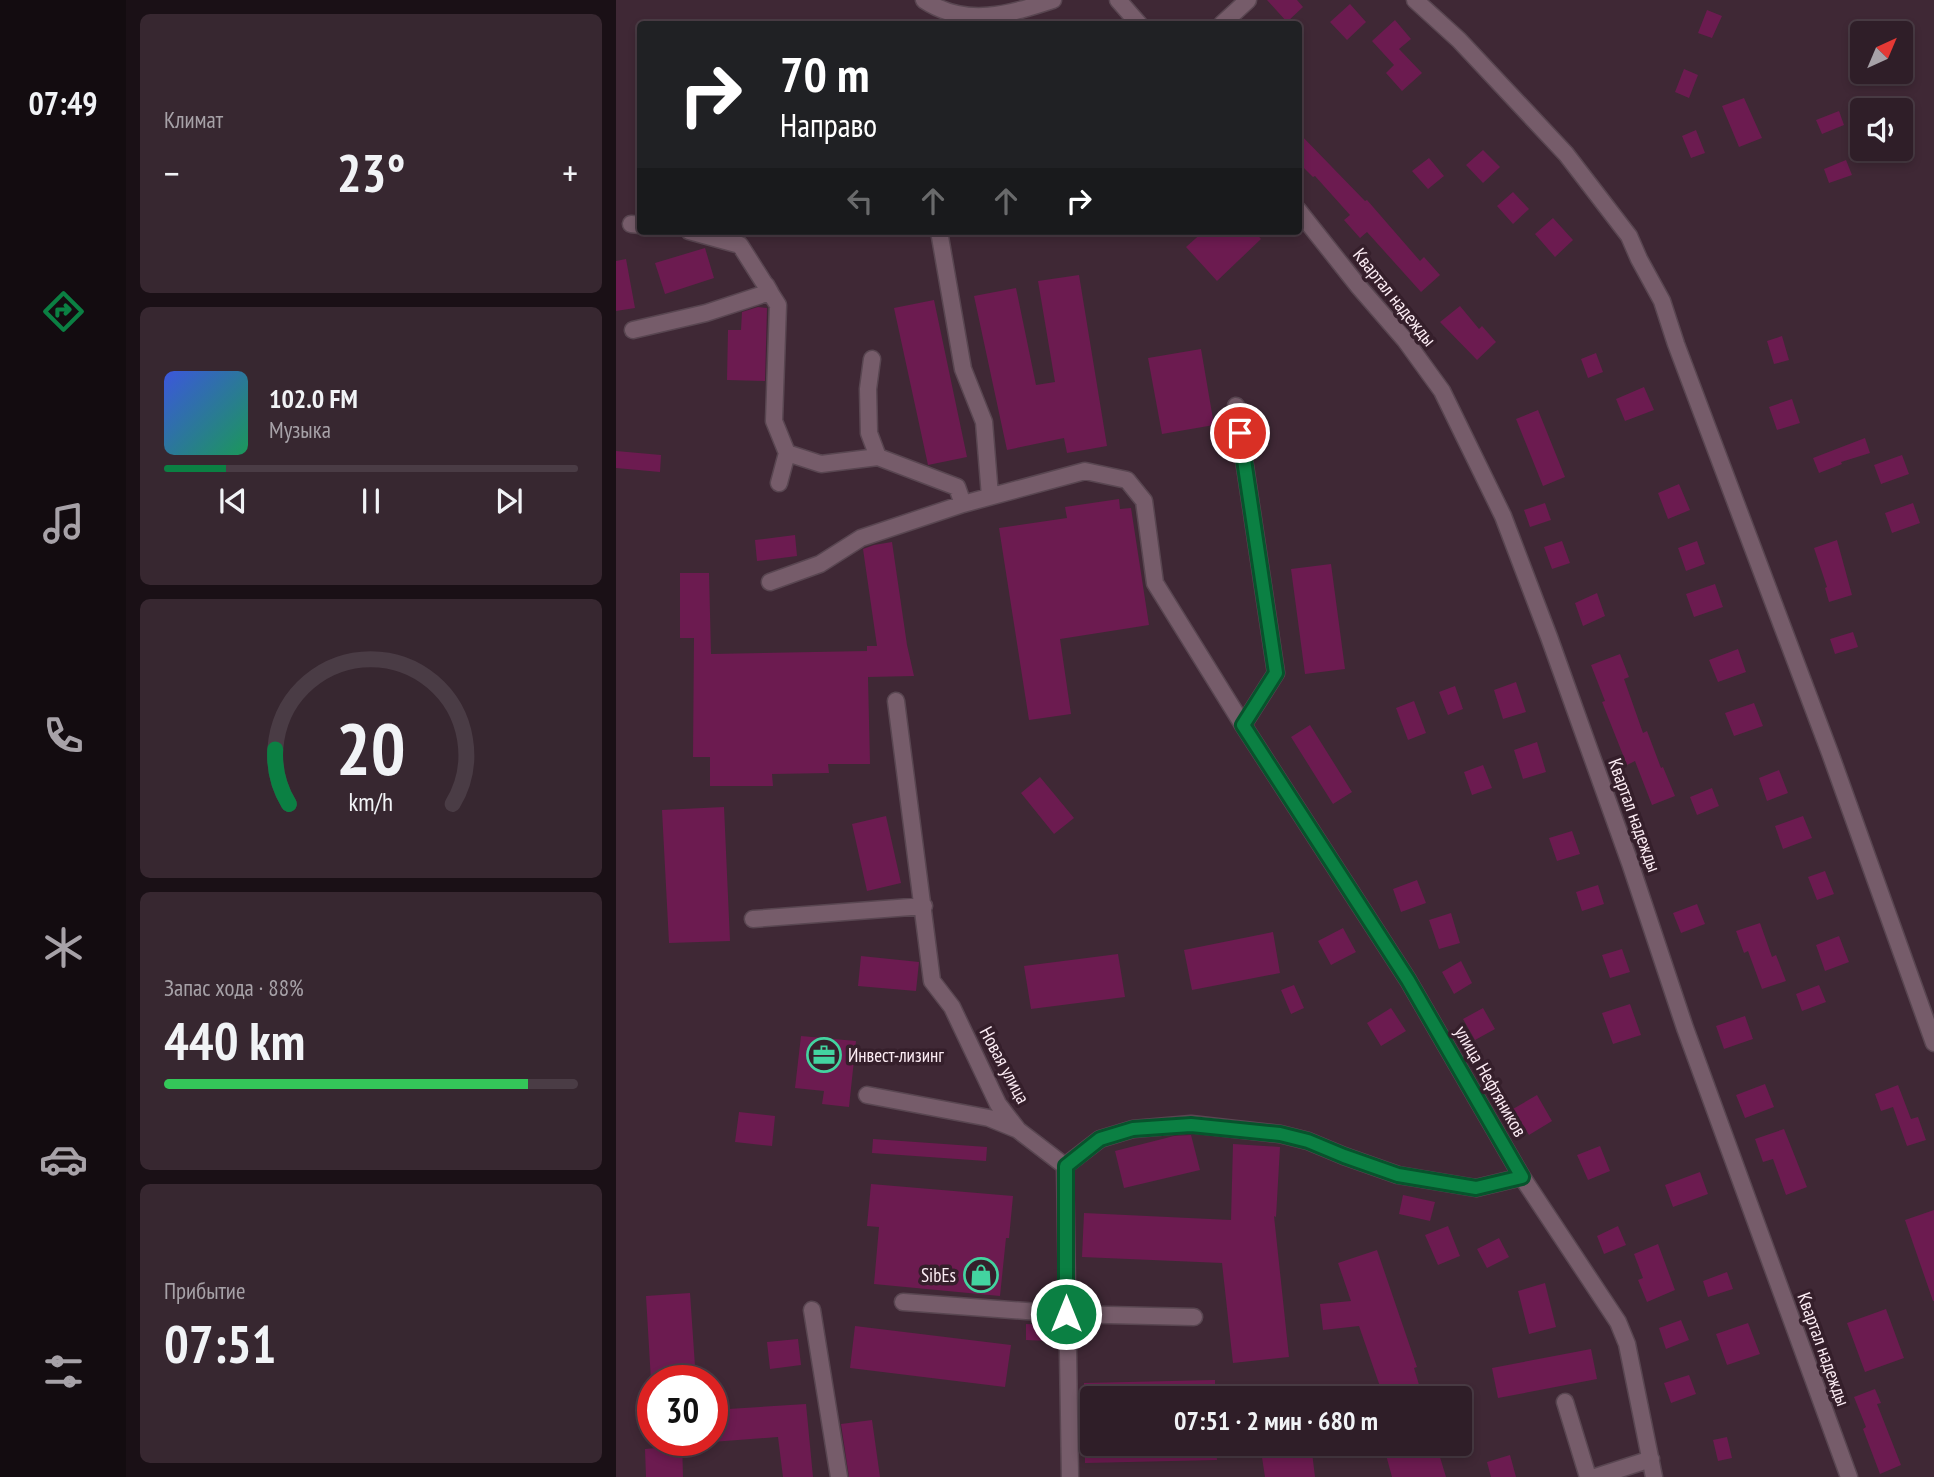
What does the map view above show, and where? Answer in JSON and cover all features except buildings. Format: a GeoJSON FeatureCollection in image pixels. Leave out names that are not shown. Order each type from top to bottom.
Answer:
{"type":"FeatureCollection","features":[{"type":"Feature","properties":{"kind":"street"},"geometry":{"type":"LineString","coordinates":[[924,0],[967,17],[1006,15],[1053,0]]}},
{"type":"Feature","properties":{"kind":"street"},"geometry":{"type":"LineString","coordinates":[[1118,0],[1136,21]]}},
{"type":"Feature","properties":{"kind":"street"},"geometry":{"type":"LineString","coordinates":[[1225,21],[1248,0]]}},
{"type":"Feature","properties":{"kind":"street"},"geometry":{"type":"LineString","coordinates":[[1415,0],[1459,40],[1566,154],[1629,236],[1662,301],[1830,753],[1934,1043]]}},
{"type":"Feature","properties":{"kind":"street","name":"Квартал надежды"},"geometry":{"type":"LineString","coordinates":[[1302,215],[1405,340],[1441,391],[1503,516],[1549,637],[1685,1028],[1849,1477]]}},
{"type":"Feature","properties":{"kind":"street"},"geometry":{"type":"LineString","coordinates":[[718,235],[740,238],[778,305],[774,421],[787,453],[779,483]]}},
{"type":"Feature","properties":{"kind":"street"},"geometry":{"type":"LineString","coordinates":[[940,235],[963,369],[984,422],[990,496]]}},
{"type":"Feature","properties":{"kind":"street"},"geometry":{"type":"LineString","coordinates":[[634,330],[706,313],[770,292]]}},
{"type":"Feature","properties":{"kind":"street"},"geometry":{"type":"LineString","coordinates":[[872,359],[868,389],[869,433],[878,457]]}},
{"type":"Feature","properties":{"kind":"street"},"geometry":{"type":"LineString","coordinates":[[1236,406],[1276,673],[1243,725]]}},
{"type":"Feature","properties":{"kind":"street"},"geometry":{"type":"LineString","coordinates":[[787,453],[821,464],[878,457],[957,487],[963,504]]}},
{"type":"Feature","properties":{"kind":"street","name":"улица Нефтяников"},"geometry":{"type":"LineString","coordinates":[[770,582],[820,565],[861,537],[990,496],[1084,471],[1127,480],[1144,501],[1155,583],[1243,725],[1408,980],[1522,1177],[1618,1322],[1627,1344],[1654,1477]]}},
{"type":"Feature","properties":{"kind":"street","name":"Новая улица"},"geometry":{"type":"LineString","coordinates":[[896,701],[932,981],[952,1007],[998,1104],[1018,1130],[1066,1166]]}},
{"type":"Feature","properties":{"kind":"street"},"geometry":{"type":"LineString","coordinates":[[753,919],[924,906]]}},
{"type":"Feature","properties":{"kind":"street"},"geometry":{"type":"LineString","coordinates":[[867,1095],[989,1118],[1018,1130]]}},
{"type":"Feature","properties":{"kind":"street"},"geometry":{"type":"LineString","coordinates":[[1070,1477],[1066,1166],[1100,1139],[1133,1129],[1191,1125],[1280,1134],[1308,1141],[1398,1175],[1476,1188],[1522,1177]]}},
{"type":"Feature","properties":{"kind":"street"},"geometry":{"type":"LineString","coordinates":[[903,1302],[1066,1314],[1194,1317]]}},
{"type":"Feature","properties":{"kind":"street"},"geometry":{"type":"LineString","coordinates":[[812,1310],[839,1477]]}},
{"type":"Feature","properties":{"kind":"street"},"geometry":{"type":"LineString","coordinates":[[1565,1402],[1588,1477]]}},
{"type":"Feature","properties":{"kind":"street"},"geometry":{"type":"LineString","coordinates":[[1595,1477],[1651,1459]]}},
{"type":"Feature","properties":{"kind":"place","name":"Инвест-лизинг"},"geometry":{"type":"Point","coordinates":[824,1055]}},
{"type":"Feature","properties":{"kind":"place","name":"SibEs"},"geometry":{"type":"Point","coordinates":[981,1275]}},
{"type":"Feature","properties":{"kind":"route"},"geometry":{"type":"LineString","coordinates":[[1066,1314],[1066,1166],[1100,1139],[1133,1129],[1191,1125],[1280,1134],[1308,1141],[1398,1175],[1476,1188],[1522,1177],[1408,980],[1243,725],[1276,673],[1240,433]]}}]}
